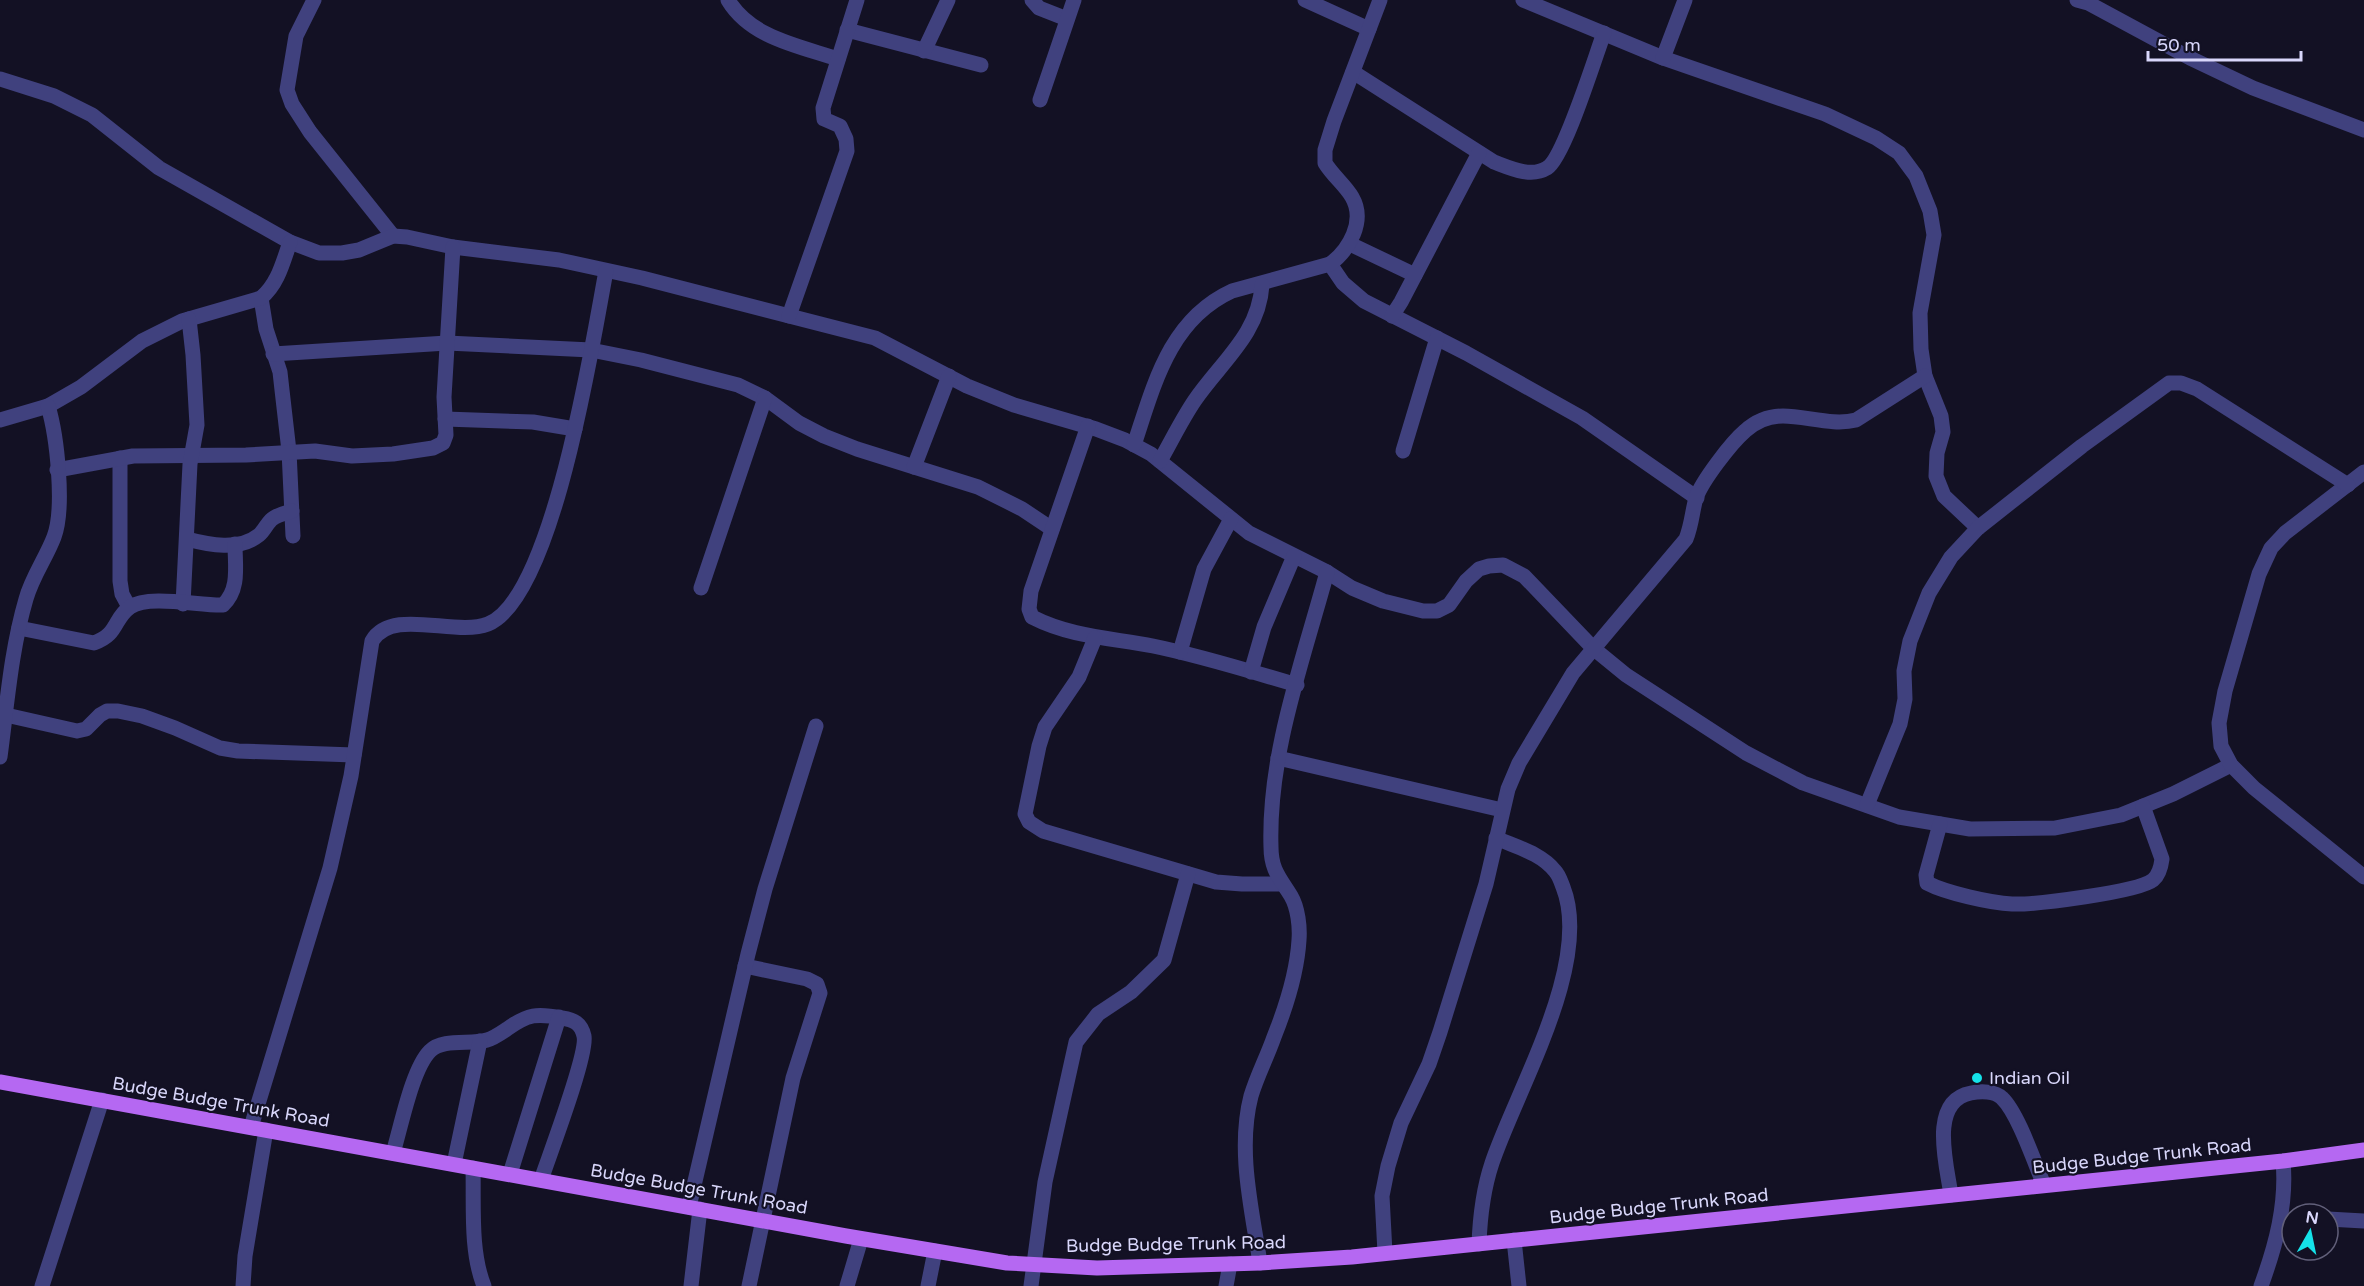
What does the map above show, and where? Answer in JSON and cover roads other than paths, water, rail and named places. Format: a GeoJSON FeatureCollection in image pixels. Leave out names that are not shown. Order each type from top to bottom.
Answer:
{"type":"FeatureCollection","features":[{"type":"Feature","properties":{"kind":"main road","name":"Budge Budge Trunk Road"},"geometry":{"type":"LineString","coordinates":[[0,1082],[861,1239],[1007,1263],[1097,1268],[1260,1263],[1385,1253],[2283,1161],[2364,1150]]}},
{"type":"Feature","properties":{"kind":"street"},"geometry":{"type":"LineString","coordinates":[[314,0],[296,36],[287,90],[292,104],[310,132],[393,236]]}},
{"type":"Feature","properties":{"kind":"street"},"geometry":{"type":"LineString","coordinates":[[728,0],[737,14],[750,26],[768,35],[838,59]]}},
{"type":"Feature","properties":{"kind":"street"},"geometry":{"type":"LineString","coordinates":[[789,316],[847,151],[846,139],[840,126],[824,119],[823,108],[857,0]]}},
{"type":"Feature","properties":{"kind":"street"},"geometry":{"type":"LineString","coordinates":[[924,51],[948,0]]}},
{"type":"Feature","properties":{"kind":"street"},"geometry":{"type":"LineString","coordinates":[[1032,0],[1039,8],[1067,19]]}},
{"type":"Feature","properties":{"kind":"street"},"geometry":{"type":"LineString","coordinates":[[1040,100],[1074,0]]}},
{"type":"Feature","properties":{"kind":"street"},"geometry":{"type":"LineString","coordinates":[[1305,0],[1369,28]]}},
{"type":"Feature","properties":{"kind":"street"},"geometry":{"type":"LineString","coordinates":[[1134,445],[1166,354],[1182,332],[1202,312],[1232,291],[1262,285],[1330,264],[1350,244],[1356,225],[1356,206],[1325,163],[1325,150],[1380,0]]}},
{"type":"Feature","properties":{"kind":"street"},"geometry":{"type":"LineString","coordinates":[[1523,0],[1663,58],[1825,114],[1876,138],[1899,153],[1916,176],[1930,211],[1934,235],[1920,313],[1925,376],[1941,416],[1943,432],[1937,453],[1936,476],[1944,496],[1978,528]]}},
{"type":"Feature","properties":{"kind":"street"},"geometry":{"type":"LineString","coordinates":[[1663,58],[1685,0]]}},
{"type":"Feature","properties":{"kind":"street"},"geometry":{"type":"LineString","coordinates":[[2077,0],[2088,3],[2190,58],[2253,88],[2364,130]]}},
{"type":"Feature","properties":{"kind":"street"},"geometry":{"type":"LineString","coordinates":[[847,30],[981,65]]}},
{"type":"Feature","properties":{"kind":"street"},"geometry":{"type":"LineString","coordinates":[[1353,72],[1494,162],[1516,170],[1533,172],[1545,170],[1552,165],[1563,145],[1604,33]]}},
{"type":"Feature","properties":{"kind":"street"},"geometry":{"type":"LineString","coordinates":[[0,80],[54,96],[93,115],[159,168],[290,242],[319,253],[359,250],[393,236],[560,260],[875,338],[968,386],[1014,405],[1088,426],[1134,445],[1160,461],[1249,533],[1327,572],[1352,588],[1383,601],[1423,611],[1437,611],[1449,604],[1466,581],[1479,569],[1503,565],[1524,576],[1593,648],[1626,675],[1746,753],[1803,783],[1899,817],[1970,829],[2055,828],[2121,815],[2173,794],[2231,765]]}},
{"type":"Feature","properties":{"kind":"street"},"geometry":{"type":"LineString","coordinates":[[1392,316],[1479,153]]}},
{"type":"Feature","properties":{"kind":"street"},"geometry":{"type":"LineString","coordinates":[[0,420],[48,406],[81,387],[142,341],[189,320],[261,298],[276,280],[290,242]]}},
{"type":"Feature","properties":{"kind":"street"},"geometry":{"type":"LineString","coordinates":[[1350,244],[1415,275]]}},
{"type":"Feature","properties":{"kind":"street"},"geometry":{"type":"LineString","coordinates":[[57,470],[120,459],[192,454],[246,455],[315,451],[352,456],[393,454],[433,448],[443,443],[446,435],[447,343],[453,246]]}},
{"type":"Feature","properties":{"kind":"street"},"geometry":{"type":"LineString","coordinates":[[1330,264],[1352,293],[1582,418],[1696,498]]}},
{"type":"Feature","properties":{"kind":"street"},"geometry":{"type":"LineString","coordinates":[[243,1286],[259,1129],[330,868],[351,776],[372,641],[378,632],[389,627],[410,624],[456,627],[488,624],[505,612],[524,584],[549,527],[570,458],[606,271]]}},
{"type":"Feature","properties":{"kind":"street"},"geometry":{"type":"LineString","coordinates":[[1160,461],[1195,400],[1219,372],[1248,331],[1258,312],[1262,285]]}},
{"type":"Feature","properties":{"kind":"street"},"geometry":{"type":"LineString","coordinates":[[261,298],[266,329],[280,372],[289,451],[293,536]]}},
{"type":"Feature","properties":{"kind":"street"},"geometry":{"type":"LineString","coordinates":[[183,603],[188,491],[197,425],[189,320]]}},
{"type":"Feature","properties":{"kind":"street"},"geometry":{"type":"LineString","coordinates":[[1403,452],[1437,338]]}},
{"type":"Feature","properties":{"kind":"street"},"geometry":{"type":"LineString","coordinates":[[273,354],[447,343],[591,350],[704,375],[738,385],[765,398],[799,423],[824,436],[978,487],[1022,509],[1053,529]]}},
{"type":"Feature","properties":{"kind":"street"},"geometry":{"type":"LineString","coordinates":[[914,466],[949,376]]}},
{"type":"Feature","properties":{"kind":"street"},"geometry":{"type":"LineString","coordinates":[[1385,1253],[1382,1196],[1401,1123],[1430,1064],[1486,884],[1508,789],[1564,685],[1686,538],[1693,521],[1696,498],[1709,476],[1745,431],[1762,420],[1780,416],[1845,423],[1856,420],[1925,376]]}},
{"type":"Feature","properties":{"kind":"street"},"geometry":{"type":"LineString","coordinates":[[1867,805],[1900,724],[1905,699],[1904,671],[1910,641],[1929,593],[1951,557],[1978,528],[2082,446],[2169,383],[2181,383],[2197,389],[2348,485]]}},
{"type":"Feature","properties":{"kind":"street"},"geometry":{"type":"LineString","coordinates":[[701,588],[765,398]]}},
{"type":"Feature","properties":{"kind":"street"},"geometry":{"type":"LineString","coordinates":[[0,757],[19,628],[31,584],[55,535],[59,517],[57,448],[48,406]]}},
{"type":"Feature","properties":{"kind":"street"},"geometry":{"type":"LineString","coordinates":[[445,419],[533,422],[575,429]]}},
{"type":"Feature","properties":{"kind":"street"},"geometry":{"type":"LineString","coordinates":[[1088,426],[1030,591],[1029,609],[1032,617],[1051,627],[1095,638],[1180,652],[1297,685]]}},
{"type":"Feature","properties":{"kind":"street"},"geometry":{"type":"LineString","coordinates":[[120,459],[120,581],[122,594],[129,607]]}},
{"type":"Feature","properties":{"kind":"street"},"geometry":{"type":"LineString","coordinates":[[2364,472],[2285,533],[2271,549],[2259,574],[2225,691],[2219,723],[2221,746],[2231,765],[2254,788],[2364,877]]}},
{"type":"Feature","properties":{"kind":"street"},"geometry":{"type":"LineString","coordinates":[[186,539],[211,546],[235,544],[260,535],[275,517],[292,511]]}},
{"type":"Feature","properties":{"kind":"street"},"geometry":{"type":"LineString","coordinates":[[1180,652],[1200,577],[1231,519]]}},
{"type":"Feature","properties":{"kind":"street"},"geometry":{"type":"LineString","coordinates":[[19,628],[94,643],[105,639],[112,633],[129,607],[140,603],[224,605],[233,596],[235,587],[235,544]]}},
{"type":"Feature","properties":{"kind":"street"},"geometry":{"type":"LineString","coordinates":[[1251,672],[1264,627],[1294,556]]}},
{"type":"Feature","properties":{"kind":"street"},"geometry":{"type":"LineString","coordinates":[[1260,1263],[1245,1148],[1247,1116],[1252,1095],[1286,1006],[1299,940],[1295,905],[1292,897],[1281,884],[1271,862],[1270,820],[1278,758],[1327,572]]}},
{"type":"Feature","properties":{"kind":"street"},"geometry":{"type":"LineString","coordinates":[[1095,638],[1079,677],[1045,727],[1024,814],[1029,822],[1042,831],[1188,874],[1225,883],[1281,884]]}},
{"type":"Feature","properties":{"kind":"street"},"geometry":{"type":"LineString","coordinates":[[6,715],[77,731],[86,729],[107,711],[118,711],[142,716],[176,728],[220,748],[238,751],[354,755]]}},
{"type":"Feature","properties":{"kind":"street"},"geometry":{"type":"LineString","coordinates":[[691,1286],[695,1208],[745,966],[765,889],[816,726]]}},
{"type":"Feature","properties":{"kind":"street"},"geometry":{"type":"LineString","coordinates":[[1278,758],[1502,810]]}},
{"type":"Feature","properties":{"kind":"street"},"geometry":{"type":"LineString","coordinates":[[1940,824],[1926,875],[1928,883],[1939,889],[2009,904],[2036,904],[2136,887],[2153,880],[2161,868],[2162,859],[2144,806]]}},
{"type":"Feature","properties":{"kind":"street"},"geometry":{"type":"LineString","coordinates":[[1479,1244],[1482,1198],[1491,1164],[1505,1126],[1539,1053],[1564,968],[1570,937],[1567,898],[1556,872],[1538,856],[1496,838]]}},
{"type":"Feature","properties":{"kind":"street"},"geometry":{"type":"LineString","coordinates":[[1031,1286],[1045,1182],[1076,1042],[1098,1014],[1131,992],[1164,960],[1188,874]]}},
{"type":"Feature","properties":{"kind":"street"},"geometry":{"type":"LineString","coordinates":[[745,966],[807,979],[817,984],[820,993],[794,1078],[749,1286]]}},
{"type":"Feature","properties":{"kind":"street"},"geometry":{"type":"LineString","coordinates":[[393,1153],[414,1083],[426,1056],[433,1048],[442,1044],[489,1040],[528,1015],[544,1014],[574,1020],[581,1027],[585,1040],[580,1063],[541,1180]]}},
{"type":"Feature","properties":{"kind":"street"},"geometry":{"type":"LineString","coordinates":[[510,1174],[559,1017]]}},
{"type":"Feature","properties":{"kind":"street"},"geometry":{"type":"LineString","coordinates":[[454,1164],[480,1041]]}},
{"type":"Feature","properties":{"kind":"street"},"geometry":{"type":"LineString","coordinates":[[1951,1195],[1943,1137],[1944,1123],[1947,1113],[1959,1098],[1980,1092],[2000,1096],[2011,1109],[2044,1185]]}},
{"type":"Feature","properties":{"kind":"street"},"geometry":{"type":"LineString","coordinates":[[42,1286],[102,1100]]}},
{"type":"Feature","properties":{"kind":"street"},"geometry":{"type":"LineString","coordinates":[[2283,1161],[2286,1202]]}},
{"type":"Feature","properties":{"kind":"street"},"geometry":{"type":"LineString","coordinates":[[473,1168],[475,1233],[480,1276],[484,1286]]}},
{"type":"Feature","properties":{"kind":"street"},"geometry":{"type":"LineString","coordinates":[[2340,1220],[2364,1221]]}},
{"type":"Feature","properties":{"kind":"street"},"geometry":{"type":"LineString","coordinates":[[2261,1286],[2280,1234]]}},
{"type":"Feature","properties":{"kind":"street"},"geometry":{"type":"LineString","coordinates":[[847,1286],[861,1239]]}},
{"type":"Feature","properties":{"kind":"street"},"geometry":{"type":"LineString","coordinates":[[1514,1240],[1518,1286]]}},
{"type":"Feature","properties":{"kind":"street"},"geometry":{"type":"LineString","coordinates":[[928,1286],[935,1251]]}},
{"type":"Feature","properties":{"kind":"street"},"geometry":{"type":"LineString","coordinates":[[1226,1286],[1230,1264]]}},
{"type":"Feature","properties":{"kind":"place","name":"Indian Oil"},"geometry":{"type":"Point","coordinates":[1977,1078]}}]}
